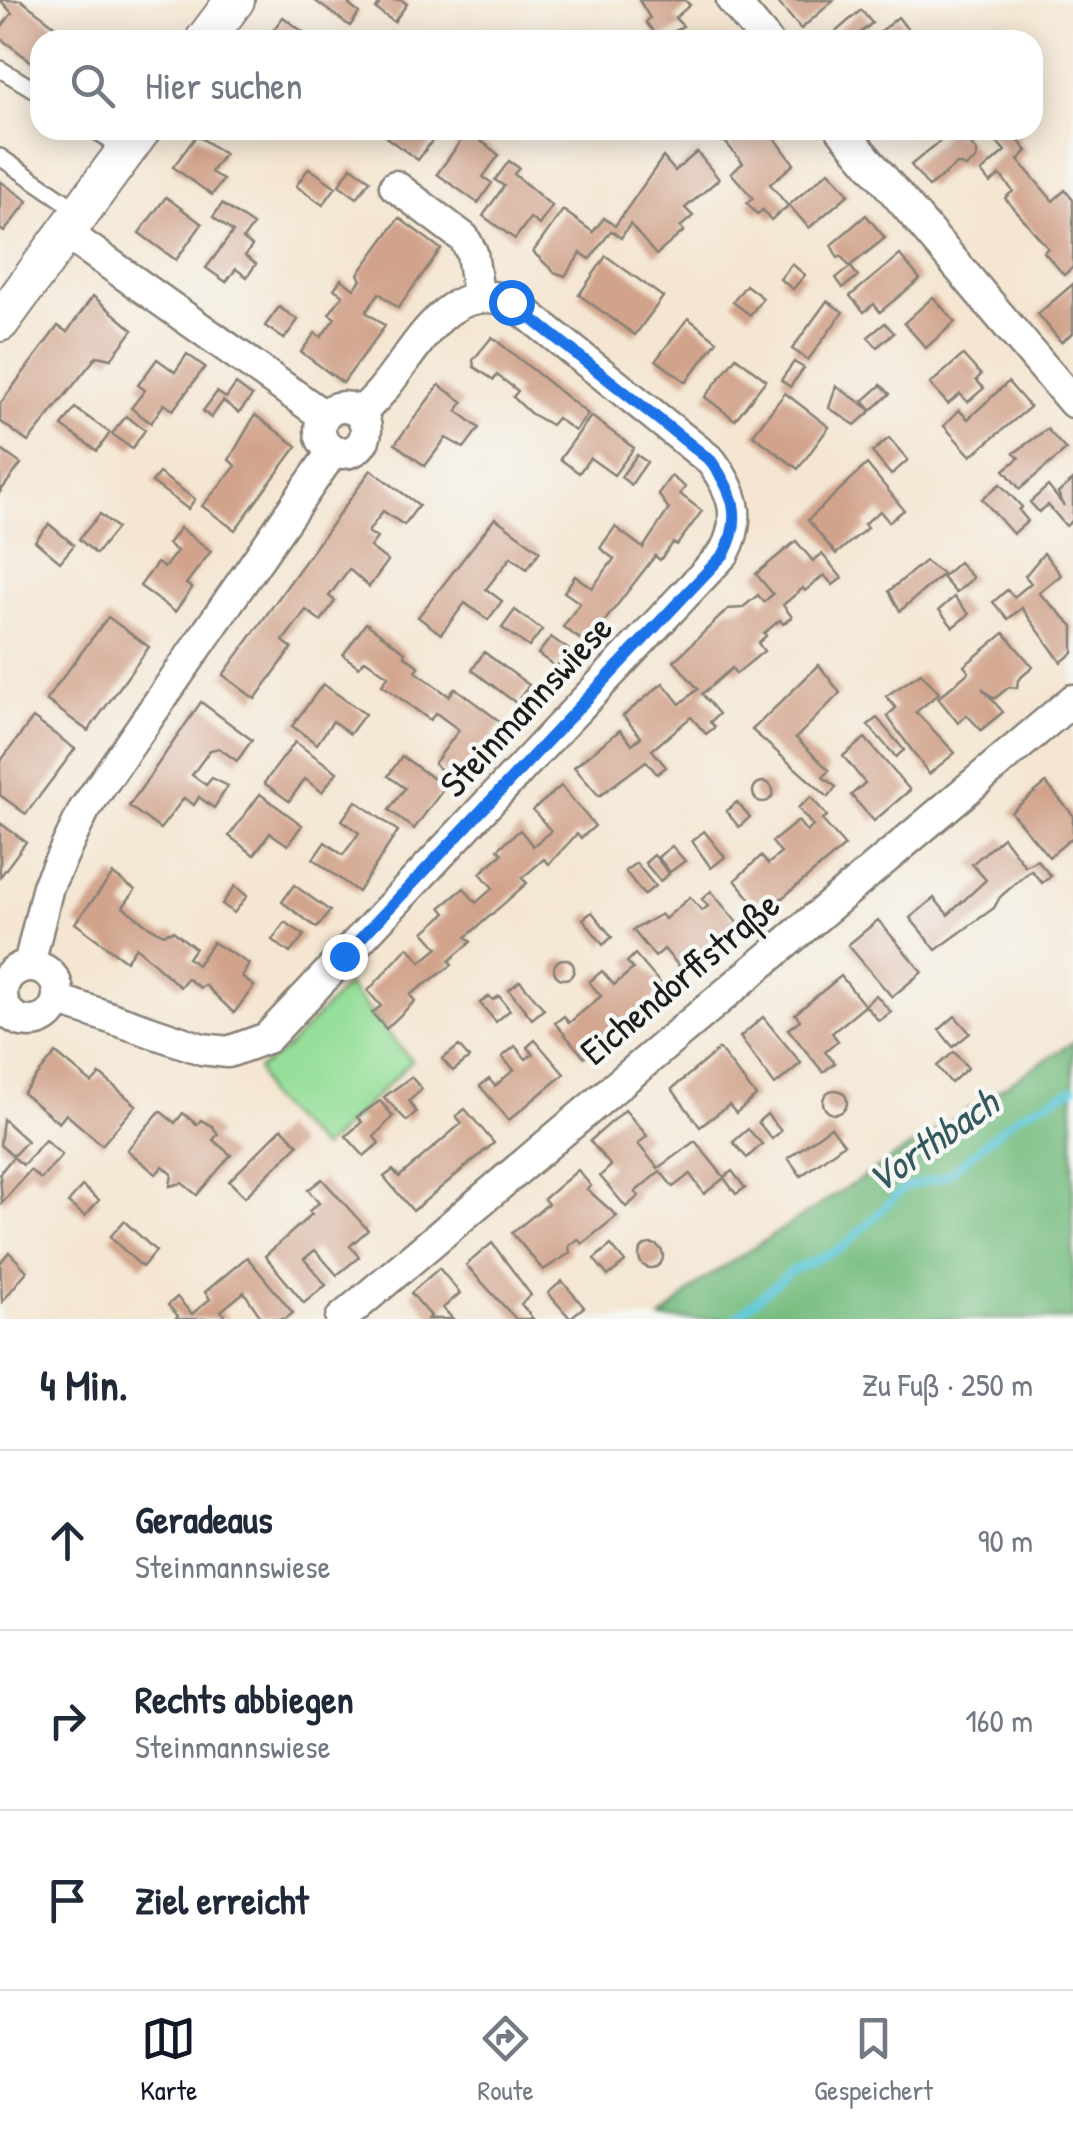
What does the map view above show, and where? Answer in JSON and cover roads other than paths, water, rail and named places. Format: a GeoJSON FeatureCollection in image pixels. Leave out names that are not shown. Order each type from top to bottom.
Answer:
{"type":"FeatureCollection","features":[{"type":"Feature","properties":{"kind":"street"},"geometry":{"type":"LineString","coordinates":[[212,30],[234,0]]}},
{"type":"Feature","properties":{"kind":"street"},"geometry":{"type":"LineString","coordinates":[[732,0],[758,30]]}},
{"type":"Feature","properties":{"kind":"street"},"geometry":{"type":"LineString","coordinates":[[0,322],[73,222],[119,140]]}},
{"type":"Feature","properties":{"kind":"street"},"geometry":{"type":"LineString","coordinates":[[850,140],[1073,402]]}},
{"type":"Feature","properties":{"kind":"street"},"geometry":{"type":"LineString","coordinates":[[359,413],[377,400],[442,313],[478,294],[472,253],[464,238],[395,186]]}},
{"type":"Feature","properties":{"kind":"street"},"geometry":{"type":"LineString","coordinates":[[73,222],[324,416]]}},
{"type":"Feature","properties":{"kind":"street","name":"Steinmannswiese"},"geometry":{"type":"LineString","coordinates":[[58,1000],[202,1049],[228,1052],[267,1038],[724,554],[735,533],[736,509],[728,485],[711,461],[511,302],[478,294]]}},
{"type":"Feature","properties":{"kind":"street"},"geometry":{"type":"LineString","coordinates":[[340,407],[359,413],[364,421],[364,440],[350,451],[334,451],[320,432],[324,416],[340,407]]}},
{"type":"Feature","properties":{"kind":"street"},"geometry":{"type":"LineString","coordinates":[[29,965],[48,886],[84,810],[334,451]]}},
{"type":"Feature","properties":{"kind":"street","name":"Eichendorffstraße"},"geometry":{"type":"LineString","coordinates":[[340,1319],[1073,700]]}},
{"type":"Feature","properties":{"kind":"street"},"geometry":{"type":"LineString","coordinates":[[29,965],[49,972],[59,990],[58,1000],[54,1010],[36,1022],[8,1032],[2,987],[8,976],[29,965]]}},
{"type":"Feature","properties":{"kind":"lane"},"geometry":{"type":"LineString","coordinates":[[0,69],[30,87]]}},
{"type":"Feature","properties":{"kind":"lane"},"geometry":{"type":"LineString","coordinates":[[0,157],[73,222]]}},
{"type":"Feature","properties":{"kind":"waterway","name":"Vorthbach"},"geometry":{"type":"LineString","coordinates":[[734,1319],[791,1271],[844,1247],[904,1188],[946,1176],[1017,1116],[1073,1089]]}}]}
